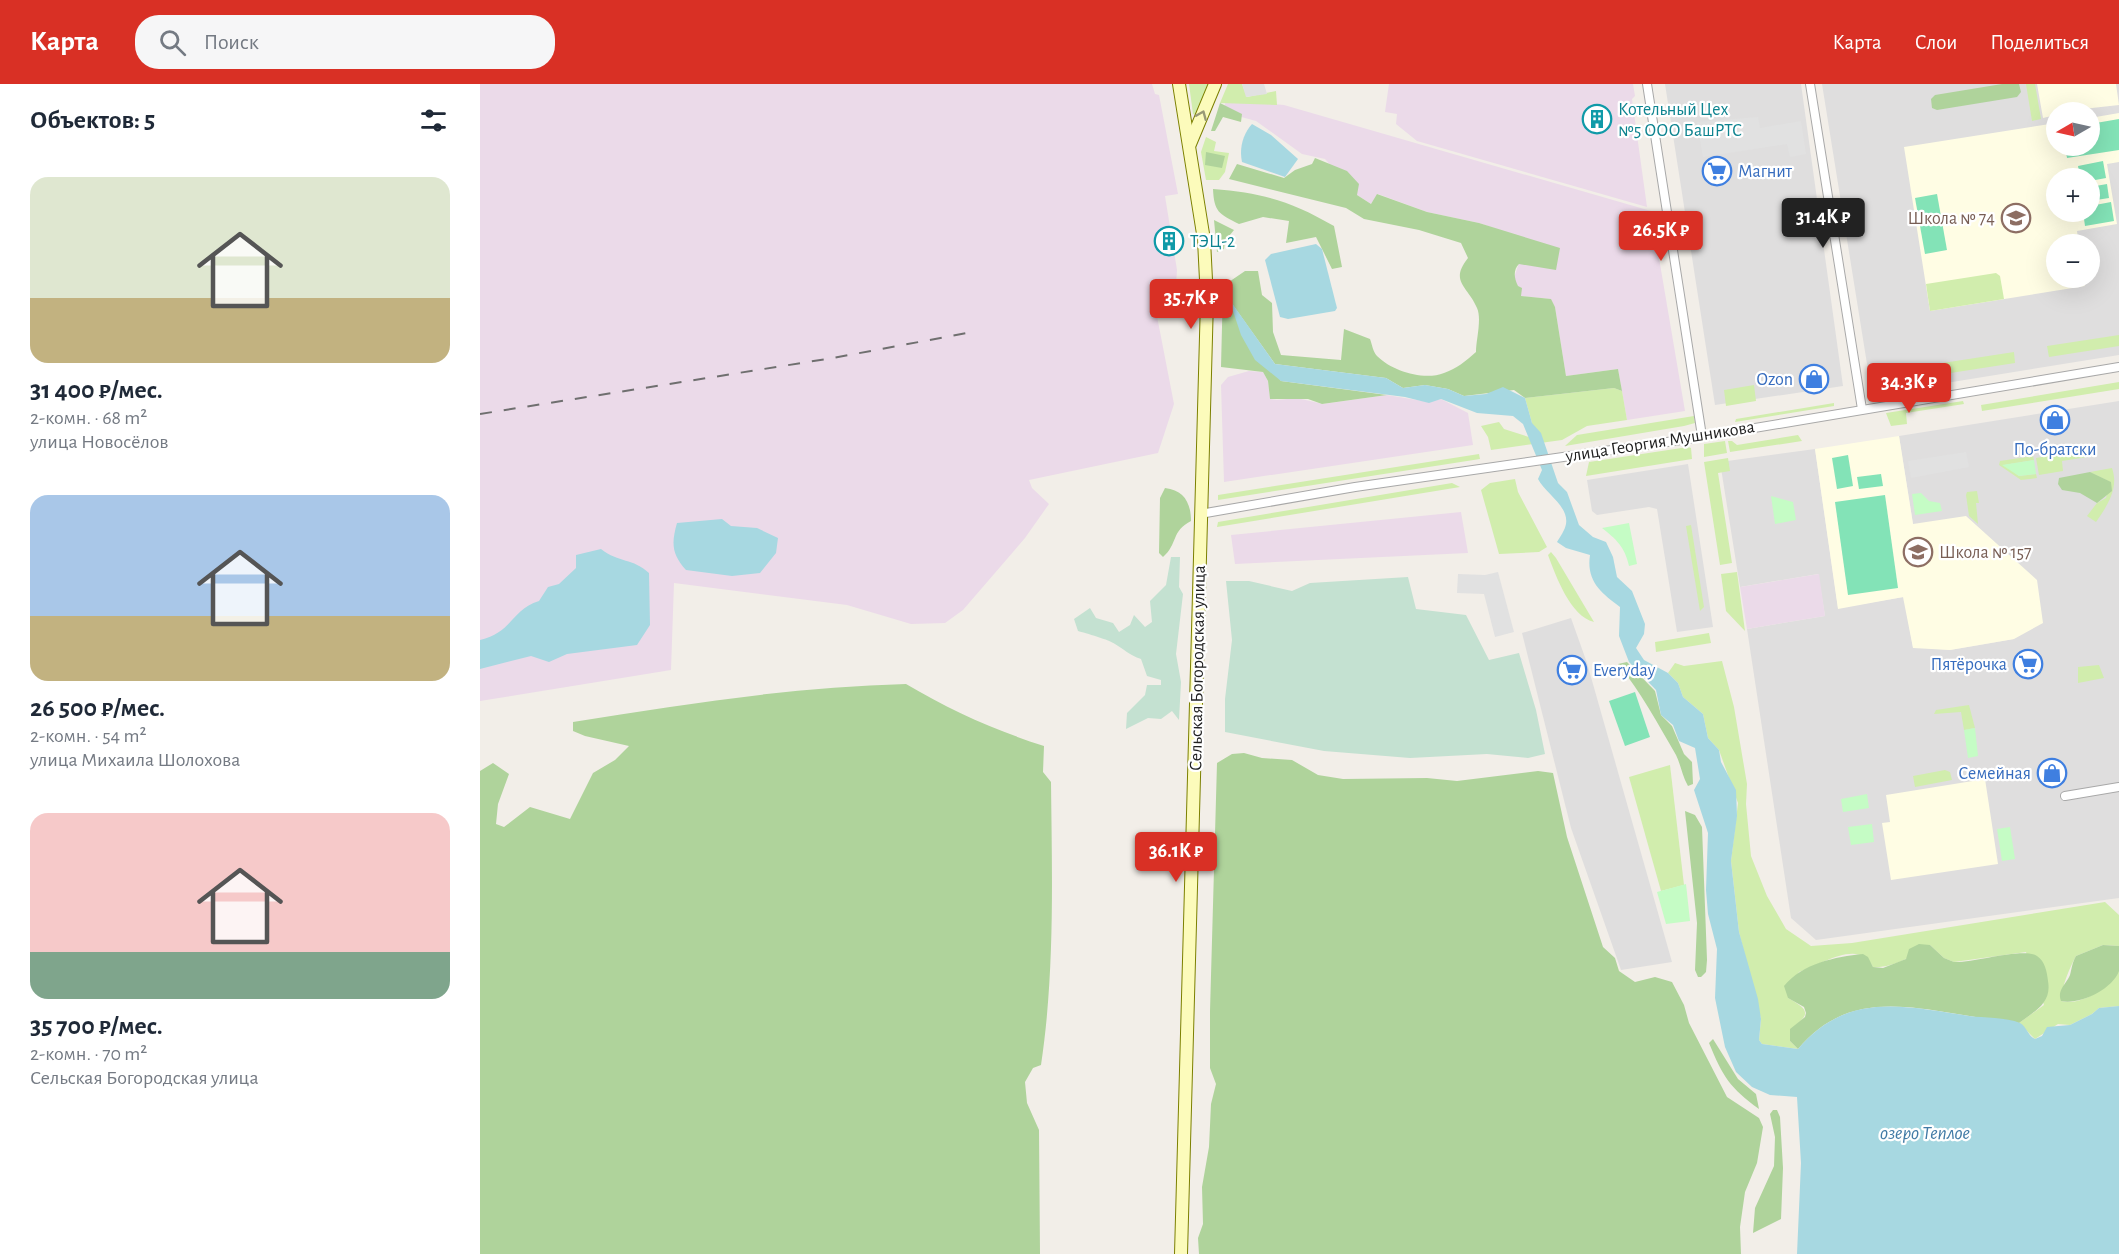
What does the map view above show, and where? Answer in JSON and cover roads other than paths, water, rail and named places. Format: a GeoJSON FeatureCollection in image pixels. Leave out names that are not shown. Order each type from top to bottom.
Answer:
{"type":"FeatureCollection","features":[{"type":"Feature","properties":{"kind":"main road","name":"Сельская Богородская улица"},"geometry":{"type":"LineString","coordinates":[[1179,84],[1206,257],[1181,1254]]}},
{"type":"Feature","properties":{"kind":"main road"},"geometry":{"type":"LineString","coordinates":[[1190,145],[1215,84]]}},
{"type":"Feature","properties":{"kind":"street"},"geometry":{"type":"LineString","coordinates":[[1647,84],[1702,436]]}},
{"type":"Feature","properties":{"kind":"street"},"geometry":{"type":"LineString","coordinates":[[1810,84],[1862,409]]}},
{"type":"Feature","properties":{"kind":"street","name":"улица Георгия Мушникова"},"geometry":{"type":"LineString","coordinates":[[1200,514],[1702,436],[2119,367]]}},
{"type":"Feature","properties":{"kind":"street"},"geometry":{"type":"LineString","coordinates":[[2065,796],[2119,787]]}},
{"type":"Feature","properties":{"kind":"water"},"geometry":{"type":"Polygon","coordinates":[[[1252,124],[1271,135],[1298,159],[1285,177],[1242,162],[1242,142],[1252,124]]]}},
{"type":"Feature","properties":{"kind":"water"},"geometry":{"type":"Polygon","coordinates":[[[1316,244],[1322,249],[1337,308],[1335,311],[1288,319],[1280,317],[1265,260],[1271,254],[1316,244]]]}},
{"type":"Feature","properties":{"kind":"water","name":"озеро Теплое"},"geometry":{"type":"Polygon","coordinates":[[[1229,299],[1275,364],[1386,378],[1403,388],[1425,385],[1448,389],[1464,396],[1486,394],[1503,387],[1525,398],[1532,423],[1541,433],[1558,483],[1567,492],[1579,525],[1593,537],[1606,542],[1613,557],[1617,577],[1632,591],[1645,624],[1644,634],[1636,648],[1644,660],[1668,673],[1678,683],[1683,697],[1703,714],[1708,738],[1719,750],[1721,762],[1736,790],[1737,816],[1731,861],[1739,932],[1758,999],[1761,1019],[1759,1040],[1762,1044],[1798,1049],[1817,1031],[1836,1018],[1856,1010],[1878,1007],[1922,1009],[2008,1020],[2020,1023],[2035,1039],[2042,1036],[2047,1027],[2070,1025],[2099,1008],[2119,1006],[2119,1254],[1797,1254],[1801,1163],[1797,1097],[1770,1095],[1752,1087],[1736,1072],[1725,1047],[1715,998],[1717,949],[1708,914],[1706,890],[1708,833],[1694,790],[1700,779],[1695,748],[1679,741],[1673,725],[1661,715],[1656,690],[1629,662],[1619,636],[1620,607],[1596,586],[1590,572],[1590,555],[1566,548],[1557,542],[1565,529],[1566,517],[1564,511],[1538,479],[1542,470],[1523,424],[1513,416],[1477,413],[1441,399],[1429,403],[1405,397],[1281,381],[1255,360],[1241,335],[1229,299]]]}},
{"type":"Feature","properties":{"kind":"water"},"geometry":{"type":"Polygon","coordinates":[[[722,519],[731,526],[757,528],[778,538],[776,553],[760,573],[732,576],[686,570],[681,564],[674,548],[677,523],[722,519]]]}},
{"type":"Feature","properties":{"kind":"water"},"geometry":{"type":"Polygon","coordinates":[[[601,549],[649,573],[650,625],[637,645],[567,654],[549,662],[531,656],[480,669],[480,640],[499,632],[522,610],[539,601],[548,587],[559,584],[576,568],[576,555],[601,549]]]}},
{"type":"Feature","properties":{"kind":"railway"},"geometry":{"type":"LineString","coordinates":[[480,414],[833,358],[967,333]]}},
{"type":"Feature","properties":{"kind":"place","name":"Котельный Цех №5 ООО БашРТС"},"geometry":{"type":"Point","coordinates":[1597,119]}},
{"type":"Feature","properties":{"kind":"place","name":"Магнит"},"geometry":{"type":"Point","coordinates":[1717,171]}},
{"type":"Feature","properties":{"kind":"place","name":"Школа № 74"},"geometry":{"type":"Point","coordinates":[2016,218]}},
{"type":"Feature","properties":{"kind":"place","name":"ТЭЦ-2"},"geometry":{"type":"Point","coordinates":[1169,241]}},
{"type":"Feature","properties":{"kind":"place","name":"Ozon"},"geometry":{"type":"Point","coordinates":[1814,379]}},
{"type":"Feature","properties":{"kind":"place","name":"По-братски"},"geometry":{"type":"Point","coordinates":[2055,420]}},
{"type":"Feature","properties":{"kind":"place","name":"Школа № 157"},"geometry":{"type":"Point","coordinates":[1918,552]}},
{"type":"Feature","properties":{"kind":"place","name":"Пятёрочка"},"geometry":{"type":"Point","coordinates":[2028,664]}},
{"type":"Feature","properties":{"kind":"place","name":"Everyday"},"geometry":{"type":"Point","coordinates":[1572,670]}},
{"type":"Feature","properties":{"kind":"place","name":"Семейная"},"geometry":{"type":"Point","coordinates":[2052,773]}}]}
